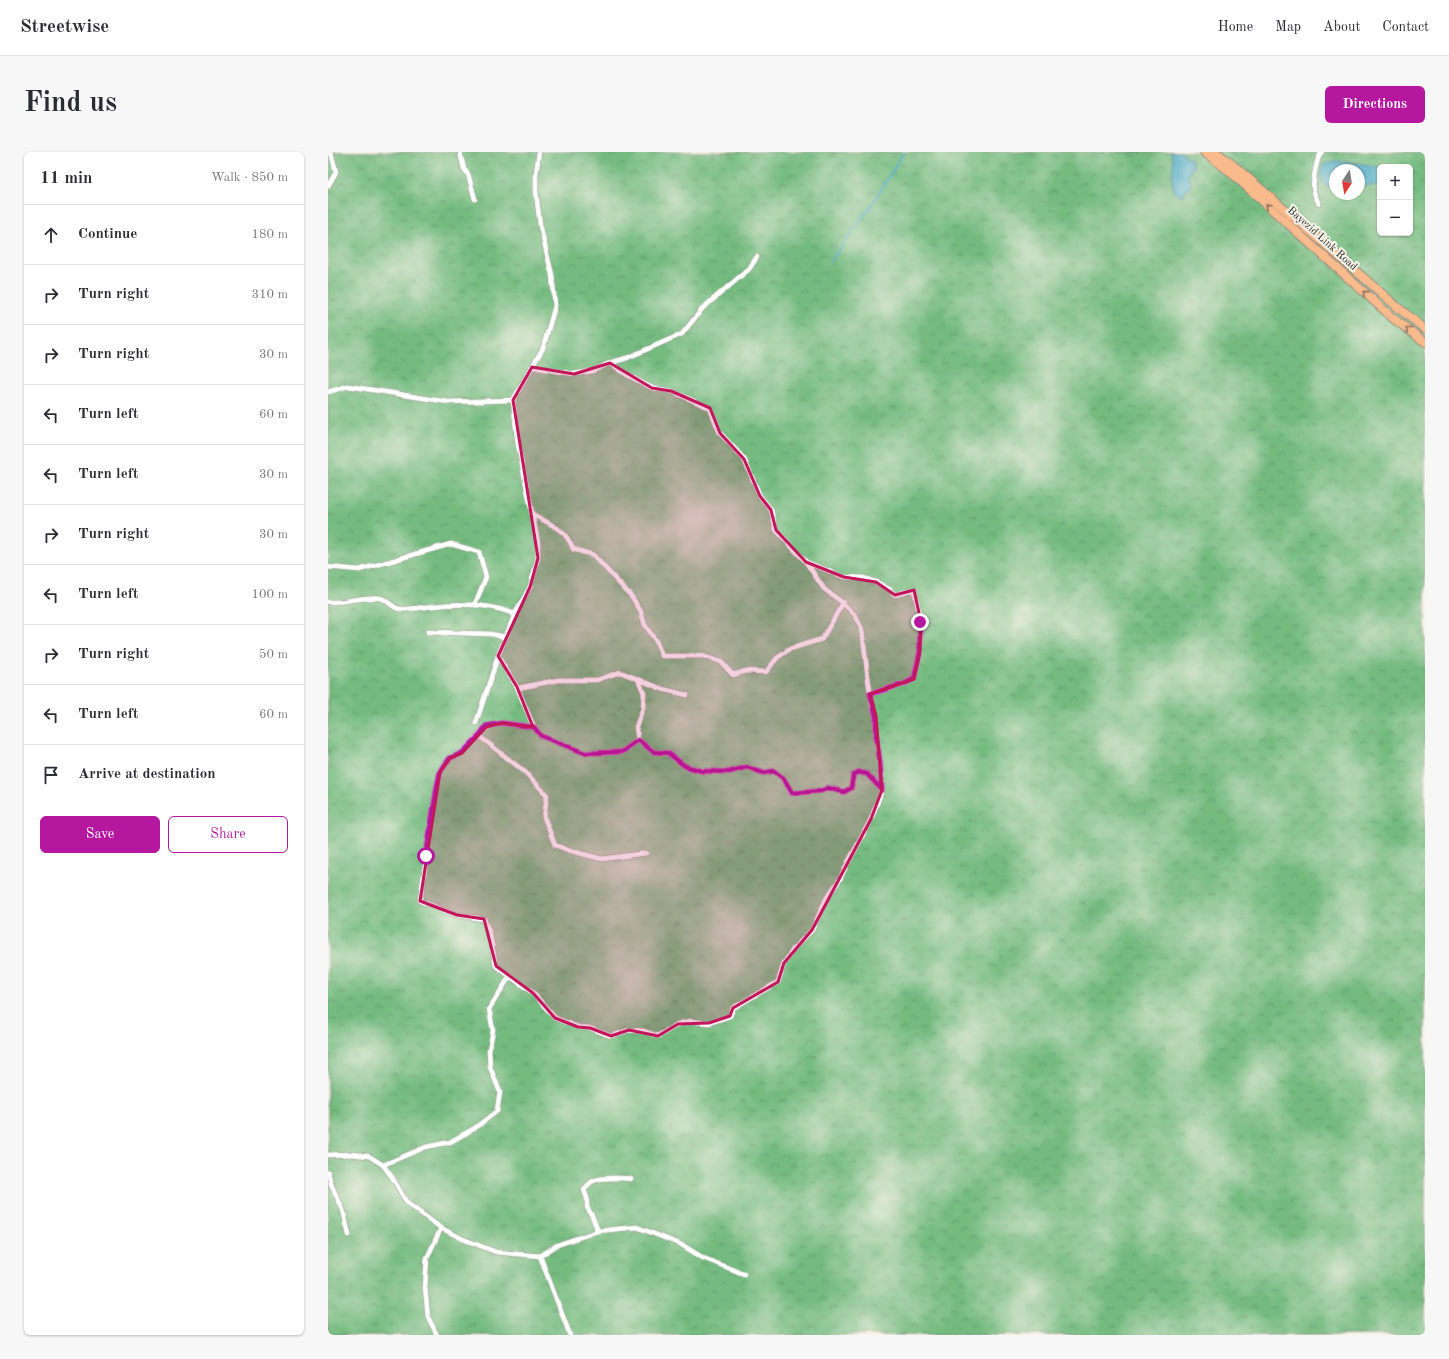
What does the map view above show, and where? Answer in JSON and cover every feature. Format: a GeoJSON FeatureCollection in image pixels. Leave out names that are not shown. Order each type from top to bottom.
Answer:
{"type":"FeatureCollection","features":[{"type":"Feature","properties":{"kind":"main road","name":"Bayezid Link Road"},"geometry":{"type":"LineString","coordinates":[[1204,152],[1228,170],[1394,319],[1423,341]]}},
{"type":"Feature","properties":{"kind":"main road","name":"Bayezid Link Road"},"geometry":{"type":"LineString","coordinates":[[1216,152],[1425,329]]}},
{"type":"Feature","properties":{"kind":"street"},"geometry":{"type":"LineString","coordinates":[[328,186],[336,172],[331,152]]}},
{"type":"Feature","properties":{"kind":"street"},"geometry":{"type":"LineString","coordinates":[[460,152],[464,169],[468,174],[475,199]]}},
{"type":"Feature","properties":{"kind":"street"},"geometry":{"type":"LineString","coordinates":[[476,724],[505,637],[515,614],[530,587],[538,558],[538,542],[518,445],[513,400],[543,348],[555,306],[552,275],[540,225],[536,192],[536,174],[539,152]]}},
{"type":"Feature","properties":{"kind":"street"},"geometry":{"type":"LineString","coordinates":[[1319,204],[1314,191],[1319,156],[1322,152]]}},
{"type":"Feature","properties":{"kind":"street"},"geometry":{"type":"LineString","coordinates":[[532,367],[574,374],[593,371],[682,334],[703,308],[750,269],[757,257]]}},
{"type":"Feature","properties":{"kind":"street"},"geometry":{"type":"LineString","coordinates":[[534,727],[502,723],[486,726],[479,736],[462,753],[450,758],[440,772],[420,902],[457,915],[484,919],[490,934],[496,966],[533,993],[555,1018],[578,1028],[590,1028],[611,1036],[629,1030],[644,1031],[658,1036],[678,1024],[691,1021],[709,1023],[730,1016],[733,1008],[778,982],[784,963],[794,948],[812,930],[826,899],[840,879],[858,846],[871,819],[882,790],[876,735],[876,716],[870,694],[862,629],[856,615],[824,589],[806,562],[776,530],[771,510],[760,496],[744,458],[720,433],[710,408],[671,391],[652,388],[627,375],[610,363]]}},
{"type":"Feature","properties":{"kind":"street"},"geometry":{"type":"LineString","coordinates":[[328,392],[348,386],[448,402],[513,400]]}},
{"type":"Feature","properties":{"kind":"street"},"geometry":{"type":"LineString","coordinates":[[532,514],[559,528],[570,540],[573,549],[593,555],[632,597],[641,612],[645,625],[656,641],[662,656],[703,656],[721,662],[733,675],[746,671],[766,672],[777,658],[790,649],[822,639],[843,603]]}},
{"type":"Feature","properties":{"kind":"street"},"geometry":{"type":"LineString","coordinates":[[328,567],[359,570],[450,544],[479,552],[486,577],[475,604]]}},
{"type":"Feature","properties":{"kind":"street"},"geometry":{"type":"LineString","coordinates":[[806,562],[844,577],[864,578],[876,582],[889,589],[895,595],[914,590],[920,622],[920,652],[914,679],[904,684],[870,694]]}},
{"type":"Feature","properties":{"kind":"street"},"geometry":{"type":"LineString","coordinates":[[328,602],[380,598],[399,609],[475,604],[500,608],[515,614]]}},
{"type":"Feature","properties":{"kind":"street"},"geometry":{"type":"LineString","coordinates":[[428,632],[491,634],[505,637]]}},
{"type":"Feature","properties":{"kind":"street"},"geometry":{"type":"LineString","coordinates":[[498,656],[518,688],[534,727],[541,736],[585,753],[622,752],[638,740]]}},
{"type":"Feature","properties":{"kind":"street"},"geometry":{"type":"LineString","coordinates":[[518,688],[558,680],[597,680],[620,672],[662,689],[687,695]]}},
{"type":"Feature","properties":{"kind":"street"},"geometry":{"type":"LineString","coordinates":[[638,679],[644,693],[643,708],[636,727],[638,740],[654,752],[668,753],[685,766],[702,771],[729,772],[747,767],[763,773],[774,771],[784,779],[792,793],[821,791],[828,788],[844,792],[851,788],[853,776],[858,772],[867,774],[882,790]]}},
{"type":"Feature","properties":{"kind":"street"},"geometry":{"type":"LineString","coordinates":[[479,736],[525,772],[547,795],[544,817],[556,845],[568,850],[602,859],[646,854]]}},
{"type":"Feature","properties":{"kind":"street"},"geometry":{"type":"LineString","coordinates":[[383,1165],[426,1147],[450,1142],[475,1128],[497,1111],[500,1092],[490,1067],[489,1050],[493,1030],[489,1009],[510,976]]}},
{"type":"Feature","properties":{"kind":"street"},"geometry":{"type":"LineString","coordinates":[[328,1155],[351,1154],[369,1156],[383,1165],[392,1177],[407,1203],[441,1228],[496,1252],[540,1256],[557,1245],[598,1231],[637,1227],[682,1245],[703,1258],[744,1274]]}},
{"type":"Feature","properties":{"kind":"street"},"geometry":{"type":"LineString","coordinates":[[328,1172],[331,1184],[343,1210],[349,1235]]}},
{"type":"Feature","properties":{"kind":"street"},"geometry":{"type":"LineString","coordinates":[[598,1231],[587,1207],[587,1198],[584,1190],[589,1183],[596,1179],[624,1177],[631,1179]]}},
{"type":"Feature","properties":{"kind":"street"},"geometry":{"type":"LineString","coordinates":[[437,1335],[428,1317],[425,1287],[427,1258],[441,1228]]}},
{"type":"Feature","properties":{"kind":"street"},"geometry":{"type":"LineString","coordinates":[[540,1256],[570,1335]]}},
{"type":"Feature","properties":{"kind":"highlighted area"},"geometry":{"type":"Polygon","coordinates":[[[610,363],[652,388],[671,391],[710,408],[720,433],[744,459],[760,496],[771,510],[776,530],[806,562],[844,577],[876,582],[895,595],[914,590],[921,622],[920,652],[914,679],[870,694],[876,716],[882,790],[871,819],[812,930],[784,963],[778,982],[733,1008],[730,1016],[709,1023],[678,1024],[658,1036],[629,1030],[611,1036],[590,1028],[578,1027],[555,1018],[533,993],[496,966],[484,919],[457,915],[420,901],[440,772],[450,758],[462,753],[486,727],[502,723],[533,727],[517,687],[498,656],[530,587],[538,558],[513,400],[532,367],[574,374],[610,363]]]}},
{"type":"Feature","properties":{"kind":"green space"},"geometry":{"type":"Polygon","coordinates":[[[328,152],[1425,152],[1425,1335],[328,1335],[328,152]]]}},
{"type":"Feature","properties":{"kind":"water"},"geometry":{"type":"Polygon","coordinates":[[[1170,152],[1182,152],[1192,161],[1193,166],[1188,177],[1192,185],[1185,191],[1184,195],[1180,196],[1175,193],[1172,183],[1173,159],[1170,152]]]}},
{"type":"Feature","properties":{"kind":"water"},"geometry":{"type":"Polygon","coordinates":[[[1347,161],[1364,164],[1329,164],[1329,186],[1324,184],[1321,176],[1322,168],[1326,163],[1347,161]]]}},
{"type":"Feature","properties":{"kind":"water"},"geometry":{"type":"Polygon","coordinates":[[[1365,164],[1377,166],[1377,186],[1365,186],[1365,164]]]}},
{"type":"Feature","properties":{"kind":"waterway"},"geometry":{"type":"LineString","coordinates":[[831,261],[873,203],[904,152]]}},
{"type":"Feature","properties":{"kind":"route"},"geometry":{"type":"LineString","coordinates":[[426,856],[440,772],[450,758],[462,753],[479,736],[486,726],[502,723],[534,727],[541,736],[585,753],[622,752],[638,740],[654,752],[668,753],[685,766],[702,771],[729,772],[747,767],[763,773],[774,771],[784,779],[792,793],[821,791],[828,788],[844,792],[851,788],[853,776],[858,772],[867,774],[882,790],[876,735],[876,716],[870,694],[904,684],[914,679],[920,652],[920,622]]}}]}
